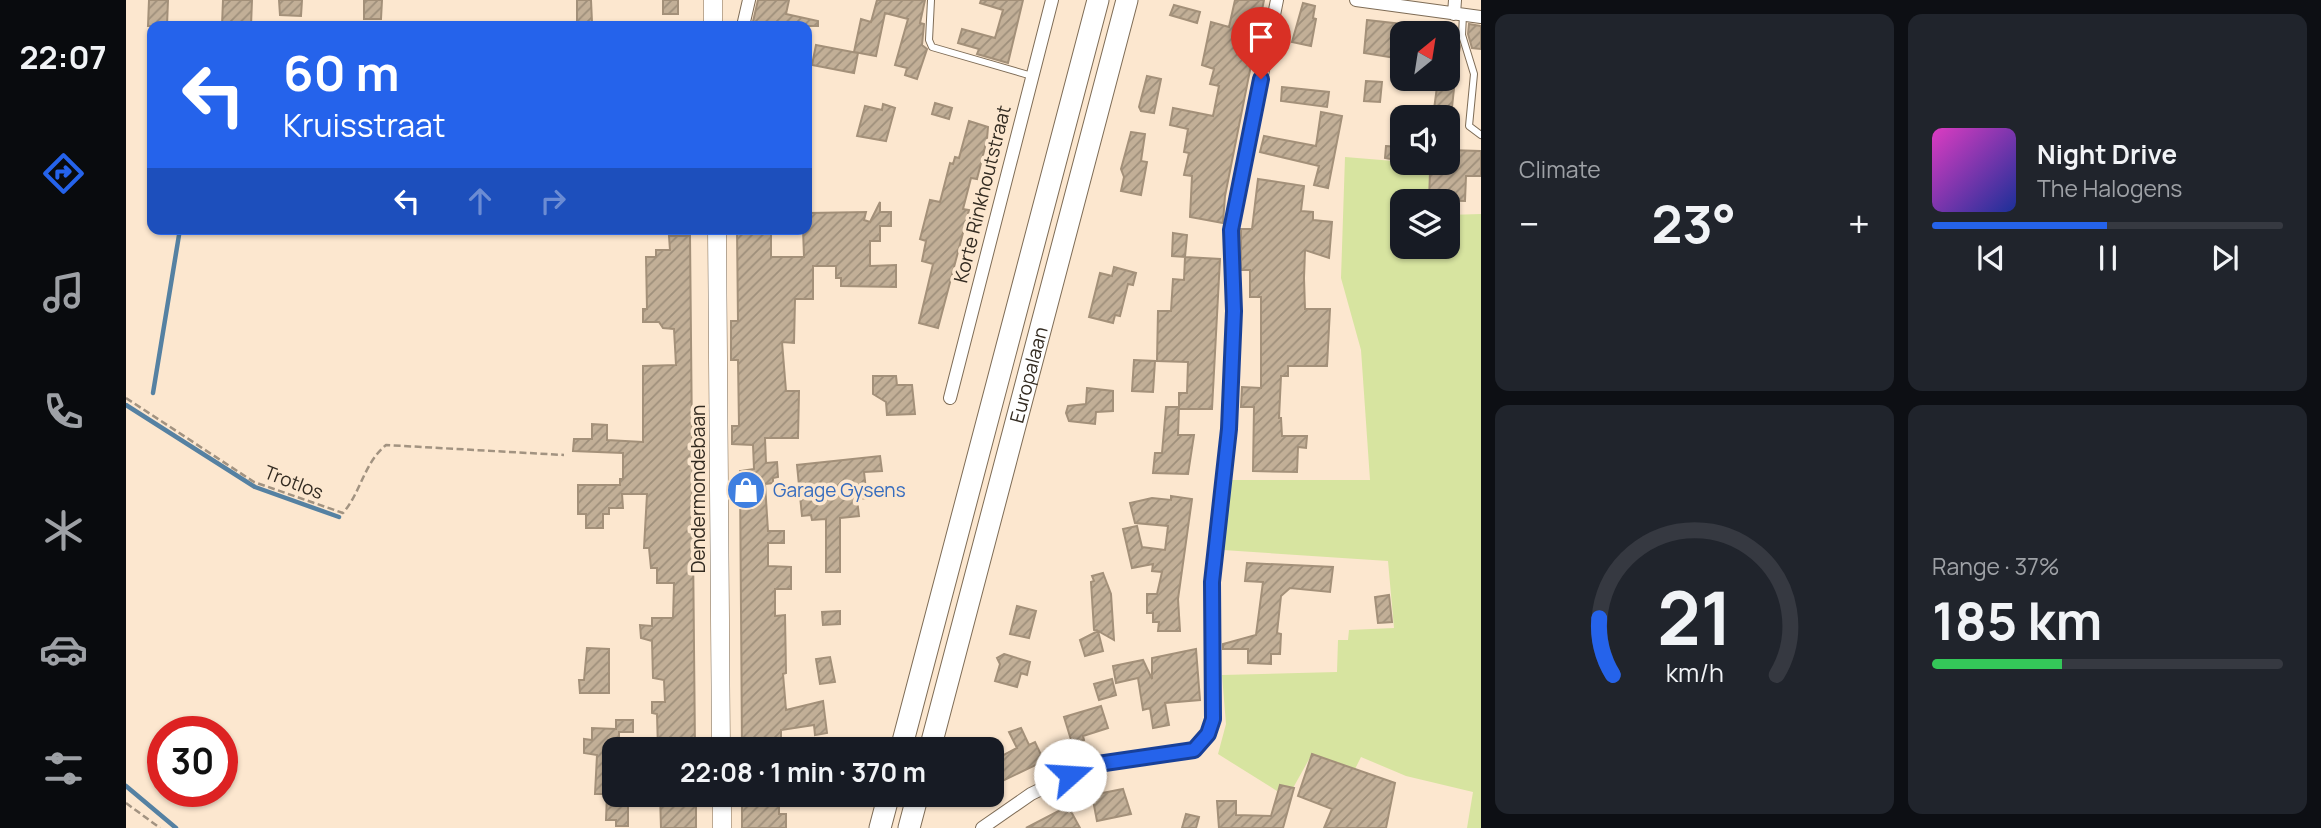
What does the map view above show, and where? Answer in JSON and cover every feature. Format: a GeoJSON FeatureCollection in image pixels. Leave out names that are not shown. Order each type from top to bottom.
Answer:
{"type":"FeatureCollection","features":[{"type":"Feature","properties":{"kind":"highway","name":"Europalaan"},"geometry":{"type":"LineString","coordinates":[[904,737],[1098,0]]}},
{"type":"Feature","properties":{"kind":"highway","name":"Europalaan"},"geometry":{"type":"LineString","coordinates":[[933,737],[1127,0]]}},
{"type":"Feature","properties":{"kind":"highway"},"geometry":{"type":"LineString","coordinates":[[880,828],[886,807]]}},
{"type":"Feature","properties":{"kind":"highway"},"geometry":{"type":"LineString","coordinates":[[909,828],[915,807]]}},
{"type":"Feature","properties":{"kind":"street"},"geometry":{"type":"LineString","coordinates":[[713,0],[713,21]]}},
{"type":"Feature","properties":{"kind":"street"},"geometry":{"type":"LineString","coordinates":[[744,21],[749,0]]}},
{"type":"Feature","properties":{"kind":"street","name":"Korte Rinkhoutstraat"},"geometry":{"type":"LineString","coordinates":[[950,398],[1052,0]]}},
{"type":"Feature","properties":{"kind":"street"},"geometry":{"type":"LineString","coordinates":[[982,828],[1031,794],[1091,765],[1194,750],[1208,734],[1213,719],[1212,582],[1229,429],[1234,311],[1231,230],[1277,0]]}},
{"type":"Feature","properties":{"kind":"street"},"geometry":{"type":"LineString","coordinates":[[1356,0],[1481,17]]}},
{"type":"Feature","properties":{"kind":"street"},"geometry":{"type":"LineString","coordinates":[[1455,0],[1459,15]]}},
{"type":"Feature","properties":{"kind":"street","name":"Dendermondebaan"},"geometry":{"type":"LineString","coordinates":[[717,235],[721,737]]}},
{"type":"Feature","properties":{"kind":"street"},"geometry":{"type":"LineString","coordinates":[[722,807],[722,828]]}},
{"type":"Feature","properties":{"kind":"lane"},"geometry":{"type":"LineString","coordinates":[[931,0],[929,40],[932,47],[1032,76]]}},
{"type":"Feature","properties":{"kind":"lane"},"geometry":{"type":"LineString","coordinates":[[1459,15],[1474,74],[1469,126],[1481,135]]}},
{"type":"Feature","properties":{"kind":"path","name":"Trotlos"},"geometry":{"type":"LineString","coordinates":[[126,398],[254,482],[343,513],[353,501],[374,454],[386,445],[564,455]]}},
{"type":"Feature","properties":{"kind":"path"},"geometry":{"type":"LineString","coordinates":[[126,803],[160,828]]}},
{"type":"Feature","properties":{"kind":"green space"},"geometry":{"type":"Polygon","coordinates":[[[1345,157],[1390,161],[1390,175],[1430,175],[1429,189],[1390,189],[1390,259],[1460,259],[1460,215],[1481,214],[1481,828],[1467,828],[1473,792],[1406,776],[1361,757],[1355,769],[1312,754],[1293,788],[1280,785],[1277,791],[1218,754],[1226,724],[1222,675],[1337,672],[1338,640],[1348,640],[1349,630],[1394,628],[1388,561],[1223,550],[1230,480],[1370,480],[1361,350],[1341,278],[1345,157]]]}},
{"type":"Feature","properties":{"kind":"building"},"geometry":{"type":"Polygon","coordinates":[[[149,0],[168,0],[167,21],[148,21],[149,0]]]}},
{"type":"Feature","properties":{"kind":"building"},"geometry":{"type":"Polygon","coordinates":[[[223,0],[252,0],[251,21],[222,21],[223,0]]]}},
{"type":"Feature","properties":{"kind":"building"},"geometry":{"type":"Polygon","coordinates":[[[279,0],[302,0],[301,16],[280,15],[279,0]]]}},
{"type":"Feature","properties":{"kind":"building"},"geometry":{"type":"Polygon","coordinates":[[[364,0],[382,0],[381,19],[364,19],[364,0]]]}},
{"type":"Feature","properties":{"kind":"building"},"geometry":{"type":"Polygon","coordinates":[[[577,0],[591,0],[592,21],[577,21],[577,0]]]}},
{"type":"Feature","properties":{"kind":"building"},"geometry":{"type":"Polygon","coordinates":[[[663,0],[678,0],[678,14],[663,14],[663,0]]]}},
{"type":"Feature","properties":{"kind":"building"},"geometry":{"type":"Polygon","coordinates":[[[758,0],[789,0],[786,14],[818,21],[818,26],[812,26],[812,21],[753,21],[758,0]]]}},
{"type":"Feature","properties":{"kind":"building"},"geometry":{"type":"Polygon","coordinates":[[[877,0],[925,0],[920,23],[924,24],[922,45],[927,49],[917,79],[905,75],[907,68],[895,65],[908,19],[885,13],[876,56],[854,52],[861,19],[871,22],[877,0]]]}},
{"type":"Feature","properties":{"kind":"building"},"geometry":{"type":"Polygon","coordinates":[[[981,0],[1023,0],[1008,63],[977,54],[979,49],[958,43],[962,29],[995,38],[1003,10],[980,3],[981,0]]]}},
{"type":"Feature","properties":{"kind":"building"},"geometry":{"type":"Polygon","coordinates":[[[1235,0],[1264,0],[1225,196],[1223,223],[1190,217],[1192,176],[1184,175],[1189,153],[1184,152],[1188,129],[1170,125],[1173,108],[1213,116],[1219,86],[1210,84],[1214,69],[1202,65],[1211,22],[1229,27],[1235,0]]]}},
{"type":"Feature","properties":{"kind":"building"},"geometry":{"type":"Polygon","coordinates":[[[1303,3],[1315,6],[1313,18],[1316,19],[1311,46],[1292,42],[1303,3]]]}},
{"type":"Feature","properties":{"kind":"building"},"geometry":{"type":"Polygon","coordinates":[[[1174,5],[1200,12],[1197,23],[1170,15],[1174,5]]]}},
{"type":"Feature","properties":{"kind":"building"},"geometry":{"type":"Polygon","coordinates":[[[1367,20],[1390,23],[1390,57],[1364,53],[1367,20]]]}},
{"type":"Feature","properties":{"kind":"building"},"geometry":{"type":"Polygon","coordinates":[[[1469,24],[1481,26],[1481,49],[1472,48],[1468,34],[1469,24]]]}},
{"type":"Feature","properties":{"kind":"building"},"geometry":{"type":"Polygon","coordinates":[[[816,45],[858,53],[854,73],[812,65],[816,45]]]}},
{"type":"Feature","properties":{"kind":"building"},"geometry":{"type":"Polygon","coordinates":[[[1147,76],[1161,79],[1154,113],[1141,111],[1139,107],[1147,76]]]}},
{"type":"Feature","properties":{"kind":"building"},"geometry":{"type":"Polygon","coordinates":[[[1366,81],[1382,82],[1380,102],[1364,101],[1366,81]]]}},
{"type":"Feature","properties":{"kind":"building"},"geometry":{"type":"Polygon","coordinates":[[[1282,87],[1329,92],[1327,107],[1281,101],[1282,87]]]}},
{"type":"Feature","properties":{"kind":"building"},"geometry":{"type":"Polygon","coordinates":[[[1436,91],[1454,91],[1452,105],[1435,105],[1436,91]]]}},
{"type":"Feature","properties":{"kind":"building"},"geometry":{"type":"Polygon","coordinates":[[[935,103],[952,108],[949,119],[932,114],[935,103]]]}},
{"type":"Feature","properties":{"kind":"building"},"geometry":{"type":"Polygon","coordinates":[[[883,104],[895,108],[886,141],[857,136],[865,106],[882,110],[883,104]]]}},
{"type":"Feature","properties":{"kind":"building"},"geometry":{"type":"Polygon","coordinates":[[[1321,112],[1342,116],[1328,188],[1314,185],[1319,166],[1260,152],[1264,136],[1316,146],[1321,112]]]}},
{"type":"Feature","properties":{"kind":"building"},"geometry":{"type":"Polygon","coordinates":[[[969,121],[988,127],[987,139],[977,179],[971,178],[963,209],[969,210],[938,328],[919,323],[933,264],[922,261],[926,241],[920,239],[930,200],[940,202],[950,163],[953,164],[955,157],[959,158],[969,121]]]}},
{"type":"Feature","properties":{"kind":"building"},"geometry":{"type":"Polygon","coordinates":[[[1131,132],[1145,134],[1141,161],[1147,162],[1141,195],[1121,191],[1124,177],[1121,169],[1131,132]]]}},
{"type":"Feature","properties":{"kind":"building"},"geometry":{"type":"Polygon","coordinates":[[[1386,146],[1390,146],[1390,159],[1385,158],[1386,146]]]}},
{"type":"Feature","properties":{"kind":"building"},"geometry":{"type":"Polygon","coordinates":[[[1460,150],[1481,151],[1481,176],[1466,176],[1465,201],[1460,201],[1460,189],[1429,189],[1430,175],[1460,175],[1460,150]]]}},
{"type":"Feature","properties":{"kind":"building"},"geometry":{"type":"Polygon","coordinates":[[[1258,179],[1304,186],[1301,211],[1313,212],[1313,220],[1332,222],[1329,258],[1305,250],[1304,278],[1305,309],[1330,309],[1327,366],[1288,366],[1288,376],[1281,376],[1279,418],[1282,436],[1307,436],[1306,448],[1298,447],[1297,472],[1253,471],[1254,407],[1241,407],[1242,387],[1261,388],[1261,297],[1250,297],[1250,270],[1241,270],[1241,229],[1252,229],[1258,179]]]}},
{"type":"Feature","properties":{"kind":"building"},"geometry":{"type":"Polygon","coordinates":[[[880,202],[880,212],[891,212],[891,226],[880,226],[880,241],[870,241],[870,266],[896,265],[896,287],[841,286],[841,278],[836,278],[836,266],[813,266],[813,299],[795,299],[794,343],[782,342],[786,391],[799,391],[798,438],[765,438],[766,463],[777,462],[778,477],[773,478],[773,483],[765,484],[768,531],[784,531],[784,543],[768,543],[768,566],[791,567],[791,589],[775,589],[775,616],[785,615],[786,673],[783,674],[786,710],[823,701],[827,733],[815,735],[814,725],[781,730],[781,737],[742,737],[740,471],[754,469],[753,445],[732,444],[732,426],[739,426],[738,360],[731,360],[731,321],[738,321],[737,235],[771,235],[771,257],[804,257],[803,235],[812,235],[812,213],[866,212],[864,220],[870,222],[880,202]]]}},
{"type":"Feature","properties":{"kind":"building"},"geometry":{"type":"Polygon","coordinates":[[[1173,233],[1187,235],[1185,257],[1172,256],[1173,233]]]}},
{"type":"Feature","properties":{"kind":"building"},"geometry":{"type":"Polygon","coordinates":[[[669,236],[690,236],[695,737],[658,737],[657,714],[652,713],[652,702],[665,702],[664,680],[653,678],[652,641],[641,638],[640,625],[652,626],[652,618],[673,618],[674,583],[657,583],[657,568],[651,568],[649,548],[644,548],[647,494],[622,494],[623,508],[609,508],[609,514],[603,514],[603,528],[586,528],[586,514],[578,514],[578,485],[620,485],[620,479],[623,479],[623,453],[573,451],[574,439],[592,439],[592,424],[607,425],[607,440],[643,442],[643,366],[676,365],[674,329],[663,328],[659,322],[643,322],[643,309],[647,309],[646,257],[656,257],[656,250],[670,250],[669,236]]]}},
{"type":"Feature","properties":{"kind":"building"},"geometry":{"type":"Polygon","coordinates":[[[1185,257],[1220,259],[1212,409],[1179,409],[1179,393],[1187,393],[1188,362],[1157,361],[1158,311],[1171,311],[1173,279],[1184,280],[1185,257]]]}},
{"type":"Feature","properties":{"kind":"building"},"geometry":{"type":"Polygon","coordinates":[[[1114,267],[1136,273],[1133,285],[1128,284],[1120,316],[1115,315],[1113,323],[1089,317],[1100,273],[1112,276],[1114,267]]]}},
{"type":"Feature","properties":{"kind":"building"},"geometry":{"type":"Polygon","coordinates":[[[1134,360],[1155,361],[1153,392],[1132,391],[1134,360]]]}},
{"type":"Feature","properties":{"kind":"building"},"geometry":{"type":"Polygon","coordinates":[[[873,376],[896,376],[897,385],[912,385],[915,414],[887,415],[886,402],[873,394],[873,376]]]}},
{"type":"Feature","properties":{"kind":"building"},"geometry":{"type":"Polygon","coordinates":[[[1087,388],[1113,391],[1113,411],[1096,412],[1095,424],[1069,421],[1066,413],[1068,406],[1086,404],[1087,388]]]}},
{"type":"Feature","properties":{"kind":"building"},"geometry":{"type":"Polygon","coordinates":[[[1166,407],[1179,407],[1178,435],[1194,435],[1188,474],[1153,473],[1155,453],[1162,453],[1166,407]]]}},
{"type":"Feature","properties":{"kind":"building"},"geometry":{"type":"Polygon","coordinates":[[[880,456],[882,471],[864,472],[867,498],[857,499],[859,516],[840,518],[840,572],[826,572],[826,519],[812,520],[811,515],[802,516],[797,465],[880,456]]]}},
{"type":"Feature","properties":{"kind":"building"},"geometry":{"type":"Polygon","coordinates":[[[1171,496],[1192,499],[1178,599],[1180,631],[1158,631],[1159,622],[1153,622],[1153,613],[1147,613],[1147,594],[1157,594],[1162,572],[1152,571],[1153,564],[1132,568],[1123,529],[1137,526],[1142,547],[1165,550],[1168,526],[1135,523],[1130,503],[1152,498],[1171,500],[1171,496]]]}},
{"type":"Feature","properties":{"kind":"building"},"geometry":{"type":"Polygon","coordinates":[[[1247,563],[1333,567],[1330,592],[1290,588],[1281,596],[1277,633],[1281,634],[1280,654],[1271,654],[1271,664],[1248,663],[1248,649],[1223,649],[1223,644],[1256,635],[1263,582],[1245,581],[1247,563]]]}},
{"type":"Feature","properties":{"kind":"building"},"geometry":{"type":"Polygon","coordinates":[[[1103,573],[1111,594],[1114,640],[1094,630],[1091,582],[1094,581],[1092,576],[1103,573]]]}},
{"type":"Feature","properties":{"kind":"building"},"geometry":{"type":"Polygon","coordinates":[[[1389,595],[1392,622],[1378,623],[1375,597],[1389,595]]]}},
{"type":"Feature","properties":{"kind":"building"},"geometry":{"type":"Polygon","coordinates":[[[1017,606],[1036,611],[1029,638],[1010,634],[1017,606]]]}},
{"type":"Feature","properties":{"kind":"building"},"geometry":{"type":"Polygon","coordinates":[[[840,611],[840,624],[823,625],[822,612],[840,611]]]}},
{"type":"Feature","properties":{"kind":"building"},"geometry":{"type":"Polygon","coordinates":[[[1098,631],[1103,651],[1085,656],[1080,640],[1098,631]]]}},
{"type":"Feature","properties":{"kind":"building"},"geometry":{"type":"Polygon","coordinates":[[[587,648],[609,649],[609,693],[580,693],[579,680],[584,680],[587,648]]]}},
{"type":"Feature","properties":{"kind":"building"},"geometry":{"type":"Polygon","coordinates":[[[1196,649],[1200,700],[1165,703],[1169,725],[1153,728],[1150,708],[1143,710],[1138,678],[1116,683],[1113,666],[1143,660],[1152,679],[1152,658],[1196,649]]]}},
{"type":"Feature","properties":{"kind":"building"},"geometry":{"type":"Polygon","coordinates":[[[1004,654],[1030,662],[1027,675],[1021,673],[1017,687],[995,681],[1000,664],[997,658],[1004,654]]]}},
{"type":"Feature","properties":{"kind":"building"},"geometry":{"type":"Polygon","coordinates":[[[830,657],[835,682],[820,684],[816,659],[830,657]]]}},
{"type":"Feature","properties":{"kind":"building"},"geometry":{"type":"Polygon","coordinates":[[[1112,679],[1116,695],[1099,700],[1094,684],[1112,679]]]}},
{"type":"Feature","properties":{"kind":"building"},"geometry":{"type":"Polygon","coordinates":[[[1101,706],[1108,728],[1083,736],[1084,740],[1072,743],[1064,717],[1101,706]]]}},
{"type":"Feature","properties":{"kind":"building"},"geometry":{"type":"Polygon","coordinates":[[[616,720],[633,720],[633,732],[619,732],[619,737],[602,737],[602,794],[595,794],[597,755],[584,753],[584,739],[592,740],[592,728],[616,729],[616,720]]]}},
{"type":"Feature","properties":{"kind":"building"},"geometry":{"type":"Polygon","coordinates":[[[1021,728],[1029,745],[1035,742],[1044,761],[1004,780],[1004,755],[1017,748],[1009,732],[1021,728]]]}},
{"type":"Feature","properties":{"kind":"building"},"geometry":{"type":"Polygon","coordinates":[[[1312,754],[1395,783],[1386,828],[1324,828],[1332,809],[1298,796],[1312,754]]]}},
{"type":"Feature","properties":{"kind":"building"},"geometry":{"type":"Polygon","coordinates":[[[1280,785],[1294,788],[1283,828],[1219,828],[1217,801],[1236,801],[1236,815],[1271,816],[1280,785]]]}},
{"type":"Feature","properties":{"kind":"building"},"geometry":{"type":"Polygon","coordinates":[[[1123,789],[1131,814],[1097,821],[1092,795],[1123,789]]]}},
{"type":"Feature","properties":{"kind":"building"},"geometry":{"type":"Polygon","coordinates":[[[1068,806],[1080,828],[1026,828],[1068,806]]]}},
{"type":"Feature","properties":{"kind":"building"},"geometry":{"type":"Polygon","coordinates":[[[606,807],[628,807],[628,826],[616,826],[616,820],[606,820],[606,807]]]}},
{"type":"Feature","properties":{"kind":"building"},"geometry":{"type":"Polygon","coordinates":[[[660,807],[696,807],[696,828],[661,828],[660,807]]]}},
{"type":"Feature","properties":{"kind":"building"},"geometry":{"type":"Polygon","coordinates":[[[742,807],[779,807],[779,814],[786,814],[786,828],[742,828],[742,807]]]}},
{"type":"Feature","properties":{"kind":"building"},"geometry":{"type":"Polygon","coordinates":[[[1186,814],[1199,817],[1196,828],[1182,828],[1186,814]]]}},
{"type":"Feature","properties":{"kind":"waterway"},"geometry":{"type":"LineString","coordinates":[[153,393],[179,235]]}},
{"type":"Feature","properties":{"kind":"waterway"},"geometry":{"type":"LineString","coordinates":[[126,405],[255,487],[339,517]]}},
{"type":"Feature","properties":{"kind":"waterway"},"geometry":{"type":"LineString","coordinates":[[126,786],[176,828]]}},
{"type":"Feature","properties":{"kind":"place","name":"Garage Gysens"},"geometry":{"type":"Point","coordinates":[746,490]}},
{"type":"Feature","properties":{"kind":"route"},"geometry":{"type":"LineString","coordinates":[[1070,775],[1091,765],[1194,750],[1208,734],[1213,719],[1212,582],[1229,429],[1234,311],[1231,230],[1261,79]]}}]}
